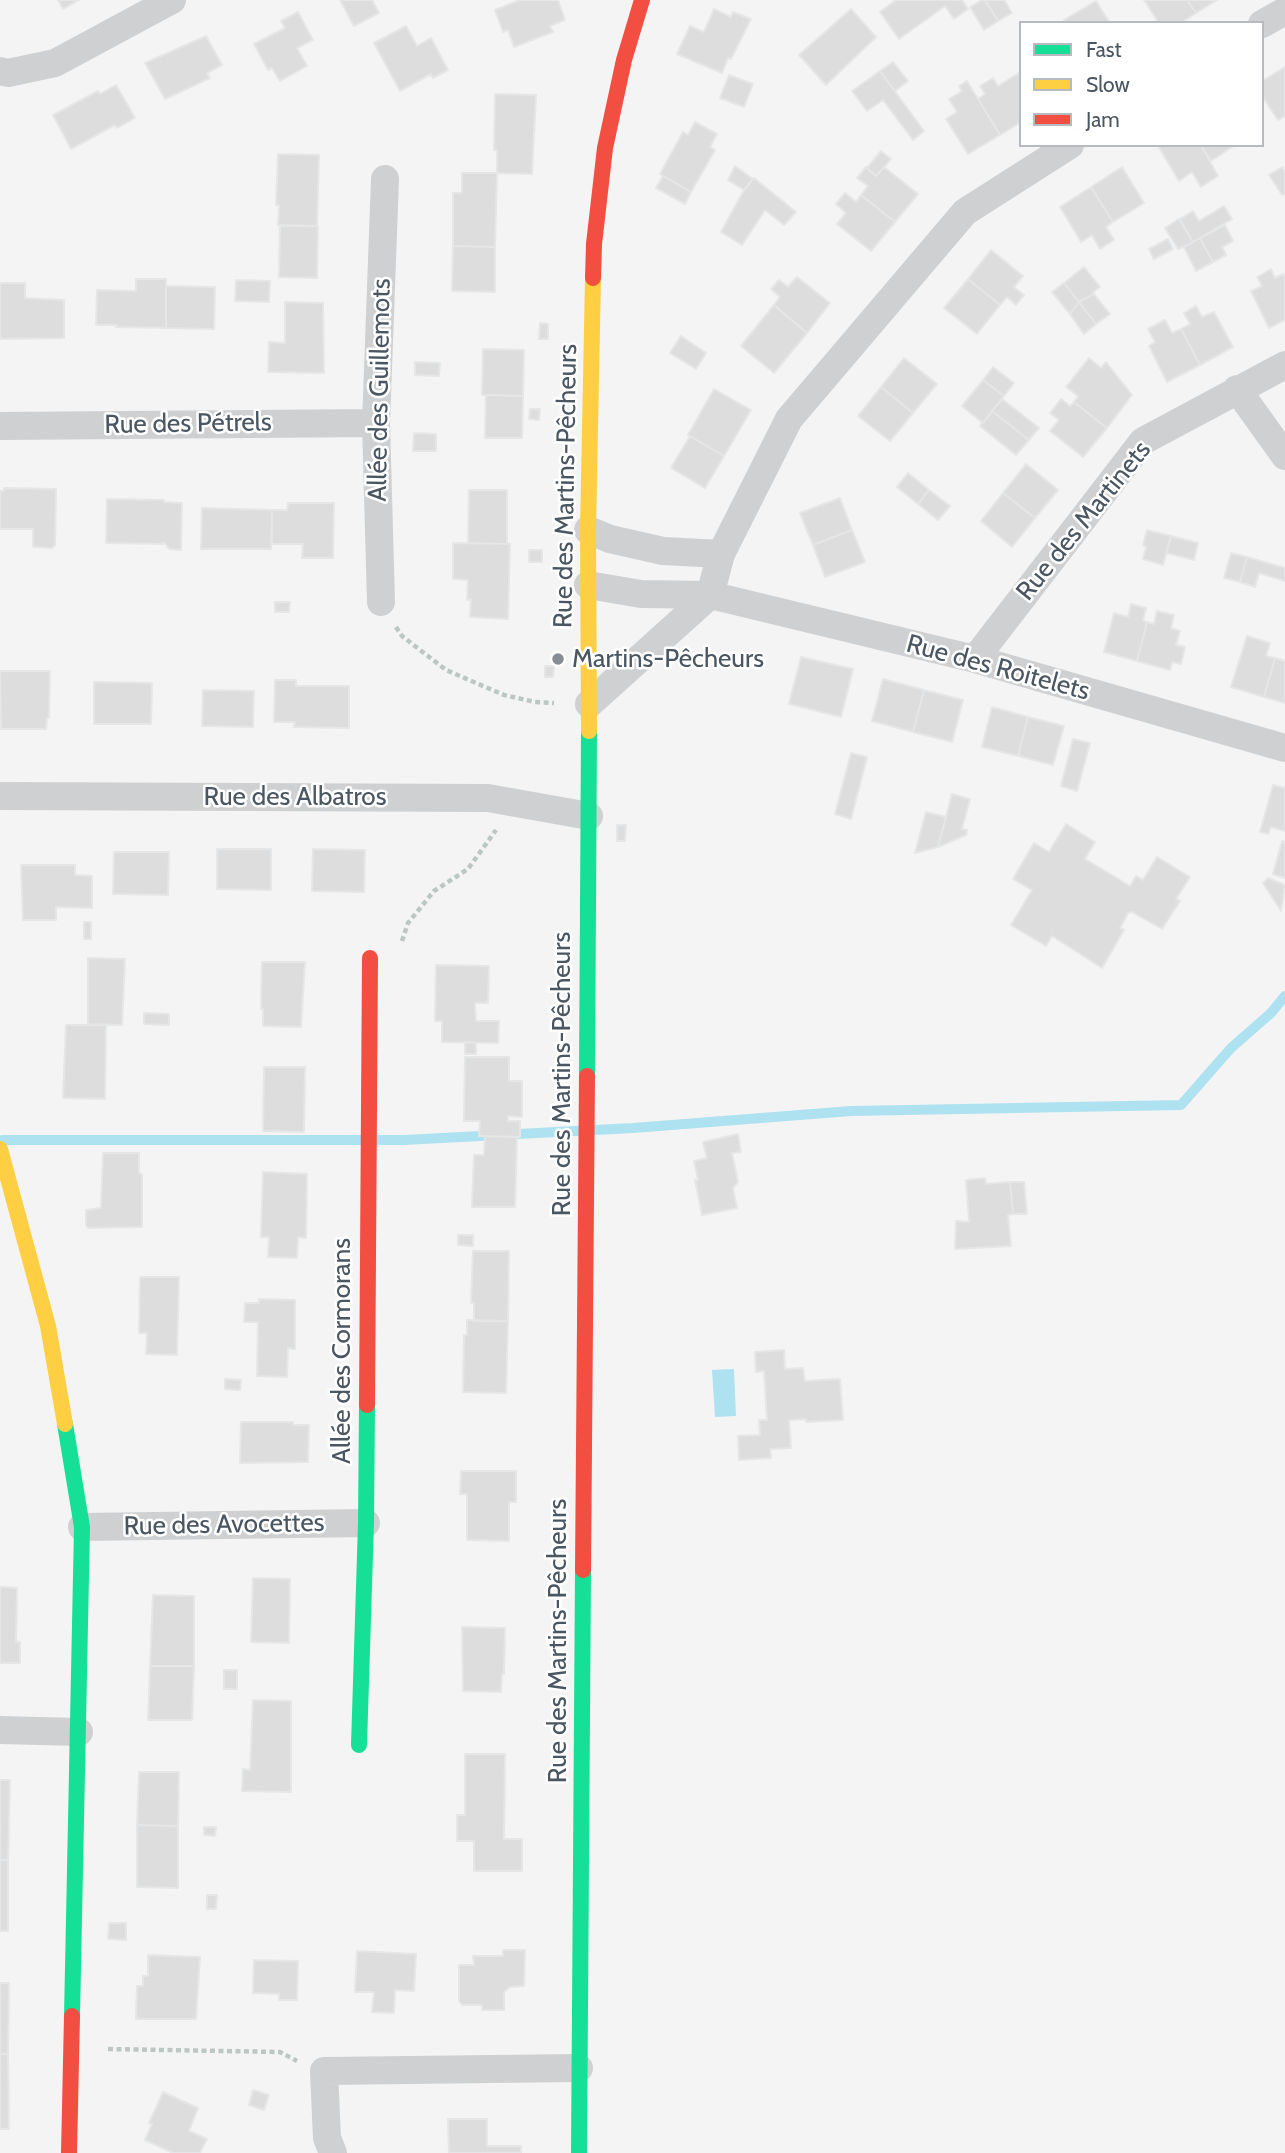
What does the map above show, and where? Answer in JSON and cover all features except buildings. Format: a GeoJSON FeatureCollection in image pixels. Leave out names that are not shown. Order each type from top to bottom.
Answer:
{"type":"FeatureCollection","features":[{"type":"Feature","properties":{"kind":"street"},"geometry":{"type":"LineString","coordinates":[[0,71],[8,73],[55,63],[172,0]]}},
{"type":"Feature","properties":{"kind":"street","name":"Rue des Martins-Pêcheurs"},"geometry":{"type":"LineString","coordinates":[[579,2153],[589,816],[588,530],[594,244],[605,148],[624,60],[642,0]]}},
{"type":"Feature","properties":{"kind":"street"},"geometry":{"type":"LineString","coordinates":[[1264,23],[1285,11]]}},
{"type":"Feature","properties":{"kind":"street"},"geometry":{"type":"LineString","coordinates":[[589,704],[710,595],[722,554],[789,419],[965,212],[1067,147]]}},
{"type":"Feature","properties":{"kind":"street","name":"Allée des Guillemots"},"geometry":{"type":"LineString","coordinates":[[381,602],[376,423],[385,178]]}},
{"type":"Feature","properties":{"kind":"street","name":"Rue des Martinets"},"geometry":{"type":"LineString","coordinates":[[975,659],[1143,441],[1285,365]]}},
{"type":"Feature","properties":{"kind":"street"},"geometry":{"type":"LineString","coordinates":[[1237,389],[1285,456]]}},
{"type":"Feature","properties":{"kind":"street","name":"Rue des Pétrels"},"geometry":{"type":"LineString","coordinates":[[0,426],[376,423]]}},
{"type":"Feature","properties":{"kind":"street"},"geometry":{"type":"LineString","coordinates":[[588,530],[610,539],[663,551],[722,554]]}},
{"type":"Feature","properties":{"kind":"street","name":"Rue des Roitelets"},"geometry":{"type":"LineString","coordinates":[[589,585],[641,594],[710,595],[975,659],[1285,748]]}},
{"type":"Feature","properties":{"kind":"street","name":"Rue des Albatros"},"geometry":{"type":"LineString","coordinates":[[0,796],[488,798],[589,816]]}},
{"type":"Feature","properties":{"kind":"street","name":"Allée des Cormorans"},"geometry":{"type":"LineString","coordinates":[[359,1745],[366,1523],[370,958]]}},
{"type":"Feature","properties":{"kind":"street"},"geometry":{"type":"LineString","coordinates":[[0,1149],[48,1326],[82,1527],[69,2153]]}},
{"type":"Feature","properties":{"kind":"street","name":"Rue des Avocettes"},"geometry":{"type":"LineString","coordinates":[[82,1527],[366,1523]]}},
{"type":"Feature","properties":{"kind":"street"},"geometry":{"type":"LineString","coordinates":[[0,1730],[79,1732]]}},
{"type":"Feature","properties":{"kind":"street"},"geometry":{"type":"LineString","coordinates":[[333,2153],[327,2138],[324,2071],[579,2068]]}},
{"type":"Feature","properties":{"kind":"path"},"geometry":{"type":"LineString","coordinates":[[381,602],[402,636],[446,670],[504,695],[536,702],[589,704]]}},
{"type":"Feature","properties":{"kind":"path"},"geometry":{"type":"LineString","coordinates":[[370,958],[400,948],[408,923],[434,891],[468,869],[517,803]]}},
{"type":"Feature","properties":{"kind":"path"},"geometry":{"type":"LineString","coordinates":[[71,2048],[280,2052],[325,2077]]}},
{"type":"Feature","properties":{"kind":"water"},"geometry":{"type":"Polygon","coordinates":[[[734,1369],[736,1416],[715,1417],[712,1370],[734,1369]]]}},
{"type":"Feature","properties":{"kind":"waterway"},"geometry":{"type":"LineString","coordinates":[[2,1140],[404,1140],[633,1128],[851,1111],[1181,1105],[1231,1048],[1271,1013],[1285,996]]}},
{"type":"Feature","properties":{"kind":"traffic: fast"},"geometry":{"type":"LineString","coordinates":[[587,1076],[589,731]]}},
{"type":"Feature","properties":{"kind":"traffic: fast"},"geometry":{"type":"LineString","coordinates":[[359,1745],[367,1405]]}},
{"type":"Feature","properties":{"kind":"traffic: fast"},"geometry":{"type":"LineString","coordinates":[[65,1424],[82,1527],[72,2016]]}},
{"type":"Feature","properties":{"kind":"traffic: fast"},"geometry":{"type":"LineString","coordinates":[[579,2153],[583,1570]]}},
{"type":"Feature","properties":{"kind":"traffic: slow"},"geometry":{"type":"LineString","coordinates":[[589,731],[588,530],[593,278]]}},
{"type":"Feature","properties":{"kind":"traffic: slow"},"geometry":{"type":"LineString","coordinates":[[0,1149],[48,1326],[65,1424]]}},
{"type":"Feature","properties":{"kind":"traffic: jam"},"geometry":{"type":"LineString","coordinates":[[593,278],[594,244],[605,148],[624,60],[642,0]]}},
{"type":"Feature","properties":{"kind":"traffic: jam"},"geometry":{"type":"LineString","coordinates":[[367,1405],[370,958]]}},
{"type":"Feature","properties":{"kind":"traffic: jam"},"geometry":{"type":"LineString","coordinates":[[583,1570],[587,1076]]}},
{"type":"Feature","properties":{"kind":"traffic: jam"},"geometry":{"type":"LineString","coordinates":[[69,2153],[72,2016]]}},
{"type":"Feature","properties":{"kind":"place","name":"Martins-Pêcheurs"},"geometry":{"type":"Point","coordinates":[558,659]}}]}
